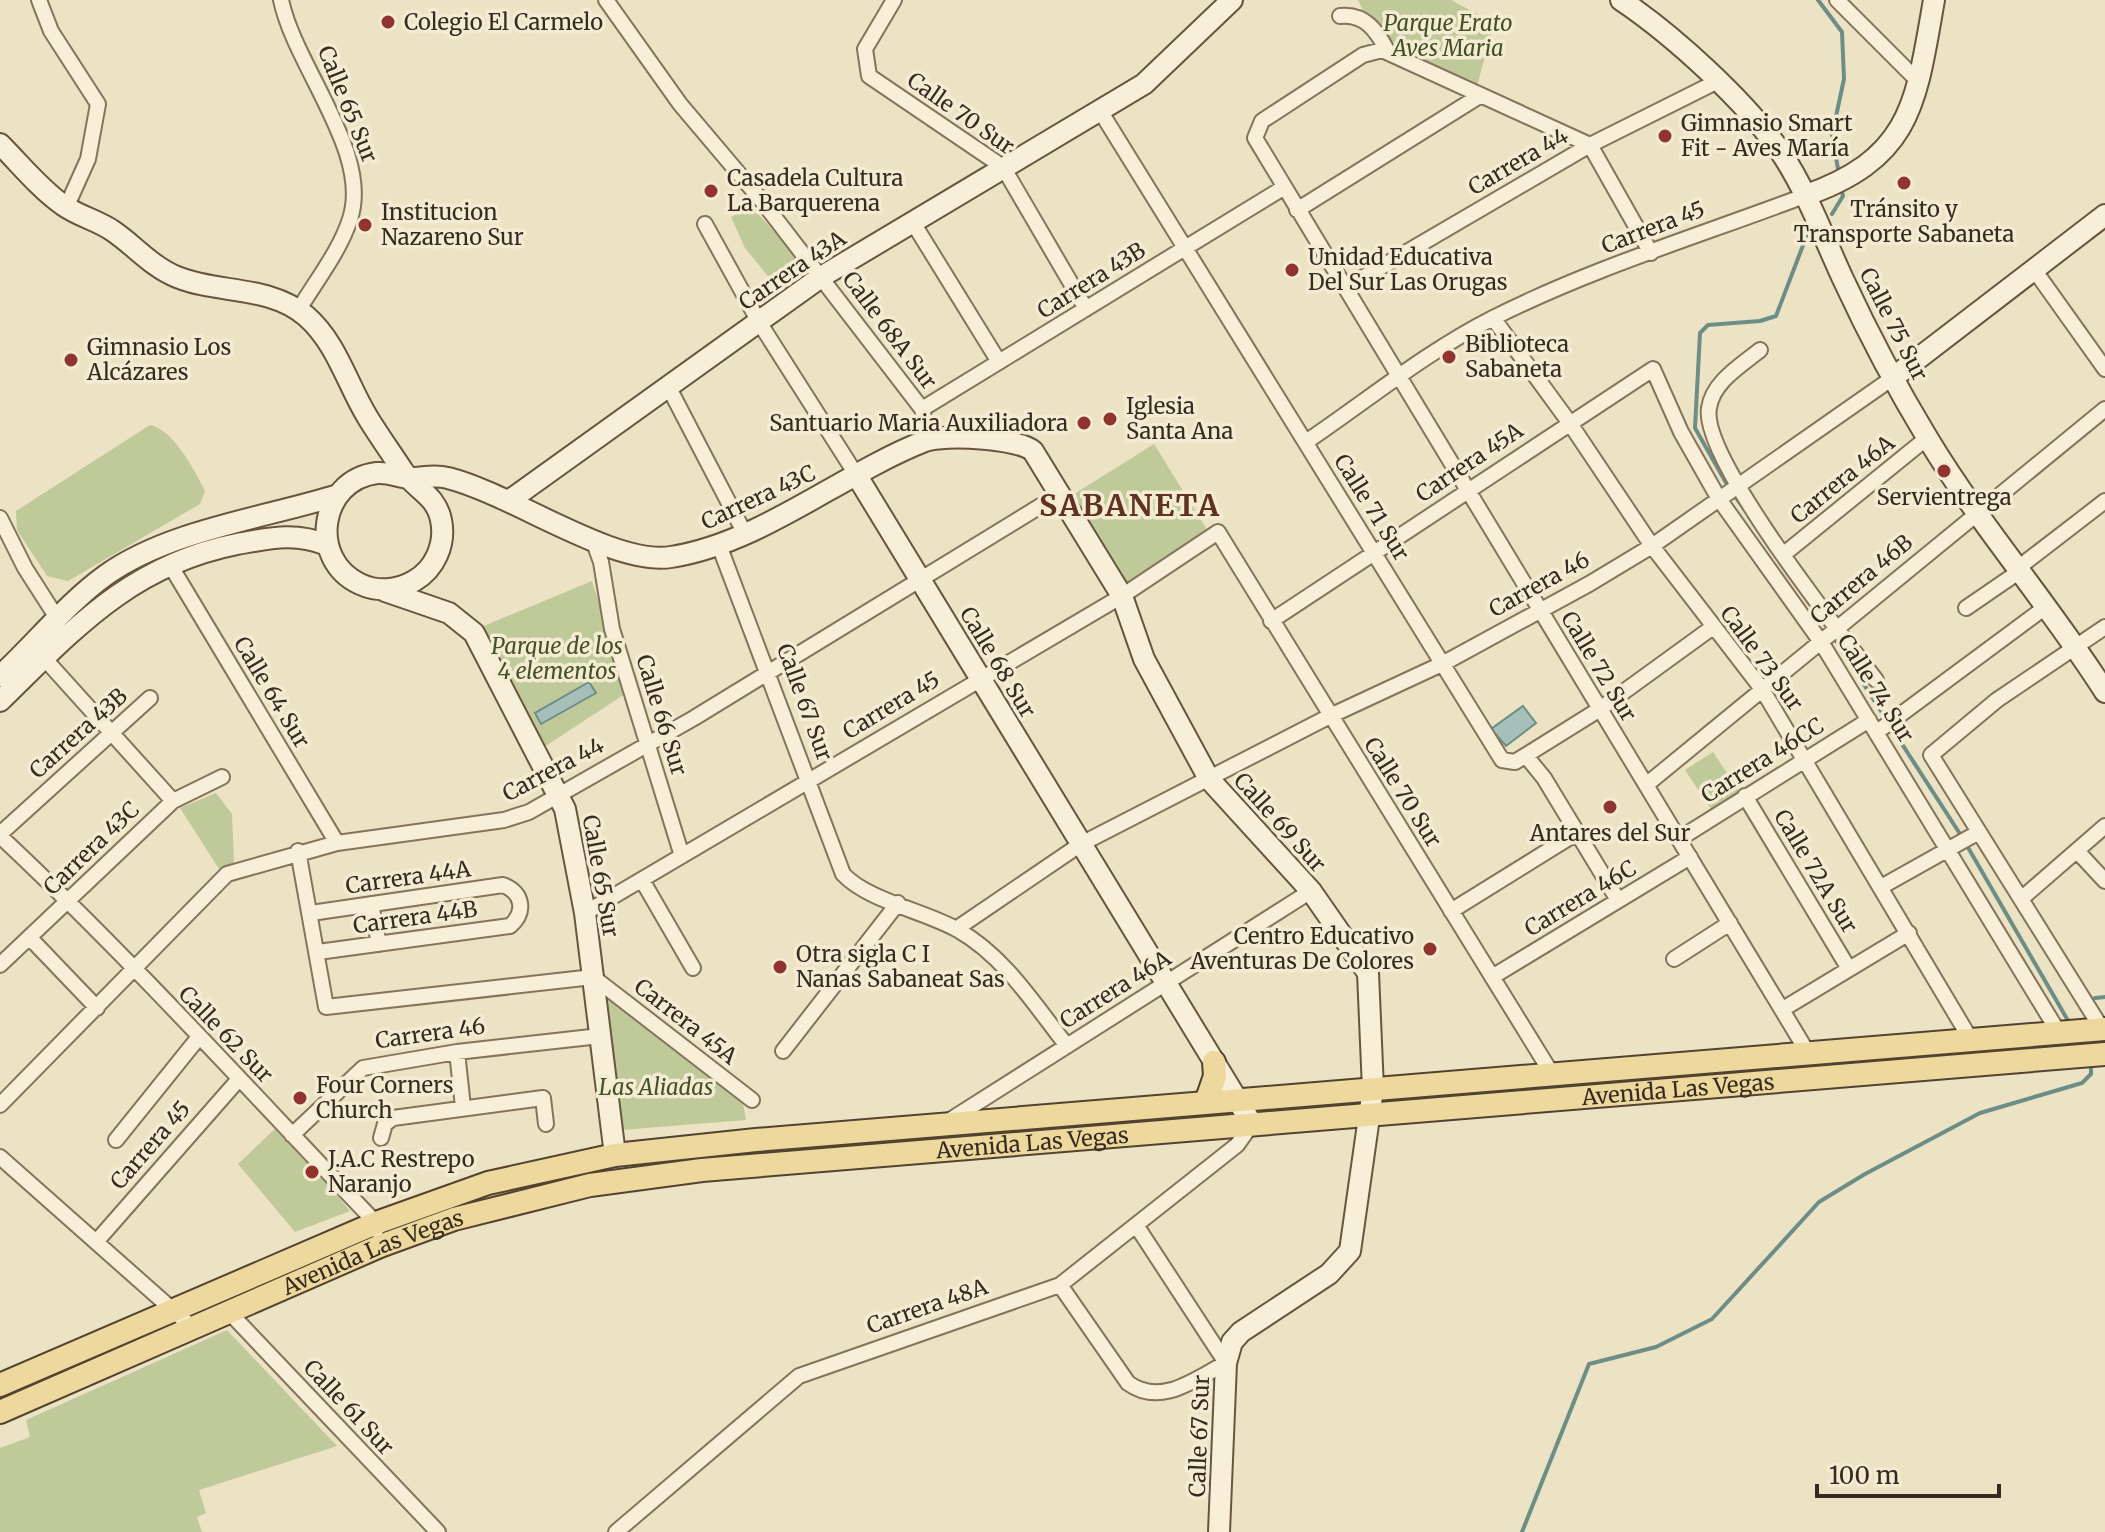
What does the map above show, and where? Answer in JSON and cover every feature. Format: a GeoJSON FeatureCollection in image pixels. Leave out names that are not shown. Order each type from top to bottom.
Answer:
{"type":"FeatureCollection","features":[{"type":"Feature","properties":{"kind":"main road","name":"Avenida Las Vegas"},"geometry":{"type":"LineString","coordinates":[[0,1385],[376,1223],[488,1183],[615,1155],[1237,1099],[2084,1031]]}},
{"type":"Feature","properties":{"kind":"main road","name":"Avenida Las Vegas"},"geometry":{"type":"LineString","coordinates":[[0,1412],[293,1284],[454,1219],[590,1185],[702,1170],[2102,1054]]}},
{"type":"Feature","properties":{"kind":"main road"},"geometry":{"type":"LineString","coordinates":[[1206,1102],[1215,1076],[1214,1062]]}},
{"type":"Feature","properties":{"kind":"street"},"geometry":{"type":"LineString","coordinates":[[39,0],[51,31],[98,104],[88,159],[66,208]]}},
{"type":"Feature","properties":{"kind":"street","name":"Calle 65 Sur"},"geometry":{"type":"LineString","coordinates":[[281,0],[316,88],[351,162],[356,195],[350,221],[298,311]]}},
{"type":"Feature","properties":{"kind":"street","name":"Calle 68A Sur"},"geometry":{"type":"LineString","coordinates":[[606,0],[680,104],[762,201],[922,409],[929,439]]}},
{"type":"Feature","properties":{"kind":"street","name":"Calle 70 Sur"},"geometry":{"type":"LineString","coordinates":[[894,0],[865,49],[869,76],[1003,167],[1086,309]]}},
{"type":"Feature","properties":{"kind":"street","name":"Carrera 43A"},"geometry":{"type":"LineString","coordinates":[[510,500],[821,277],[1144,84],[1232,0]]}},
{"type":"Feature","properties":{"kind":"street","name":"Calle 75 Sur"},"geometry":{"type":"LineString","coordinates":[[1621,0],[1646,17],[1765,130],[1804,196],[1927,438],[2105,692]]}},
{"type":"Feature","properties":{"kind":"street"},"geometry":{"type":"LineString","coordinates":[[1837,0],[1919,82]]}},
{"type":"Feature","properties":{"kind":"street","name":"Carrera 45"},"geometry":{"type":"LineString","coordinates":[[1306,442],[1397,376],[1493,318],[1651,253],[1829,187],[1884,153],[1909,112],[1919,82],[1934,0]]}},
{"type":"Feature","properties":{"kind":"street"},"geometry":{"type":"LineString","coordinates":[[1340,16],[1351,14],[1362,18],[1372,27],[1382,51],[1590,145],[1651,253]]}},
{"type":"Feature","properties":{"kind":"street","name":"Calle 72 Sur"},"geometry":{"type":"LineString","coordinates":[[1382,51],[1363,55],[1262,121],[1255,138],[1283,188],[1347,287],[1465,491],[1808,1053]]}},
{"type":"Feature","properties":{"kind":"street","name":"Carrera 44"},"geometry":{"type":"LineString","coordinates":[[1347,287],[1590,145],[1716,82]]}},
{"type":"Feature","properties":{"kind":"street"},"geometry":{"type":"LineString","coordinates":[[1297,210],[1481,95]]}},
{"type":"Feature","properties":{"kind":"street","name":"Calle 71 Sur"},"geometry":{"type":"LineString","coordinates":[[1099,109],[1502,760],[1515,762],[1526,756]]}},
{"type":"Feature","properties":{"kind":"street"},"geometry":{"type":"LineString","coordinates":[[0,144],[66,208],[102,223],[153,264],[178,277],[253,292],[298,311],[321,332],[367,417],[408,478]]}},
{"type":"Feature","properties":{"kind":"street","name":"Carrera 43B"},"geometry":{"type":"LineString","coordinates":[[922,409],[1283,188]]}},
{"type":"Feature","properties":{"kind":"street","name":"Carrera 46"},"geometry":{"type":"LineString","coordinates":[[956,929],[1081,844],[1218,781],[1330,716],[1444,663],[1540,612],[1652,546],[1894,377],[2105,215]]}},
{"type":"Feature","properties":{"kind":"street"},"geometry":{"type":"LineString","coordinates":[[912,221],[999,362]]}},
{"type":"Feature","properties":{"kind":"street","name":"Calle 68 Sur"},"geometry":{"type":"LineString","coordinates":[[705,224],[759,322],[857,476],[1252,1124]]}},
{"type":"Feature","properties":{"kind":"street"},"geometry":{"type":"LineString","coordinates":[[2033,268],[2105,369]]}},
{"type":"Feature","properties":{"kind":"street","name":"Calle 73 Sur"},"geometry":{"type":"LineString","coordinates":[[1493,318],[1569,422],[1652,546],[1762,689],[1971,1040]]}},
{"type":"Feature","properties":{"kind":"street","name":"Calle 74 Sur"},"geometry":{"type":"LineString","coordinates":[[1760,350],[1716,389],[1709,408],[1713,440],[1729,492],[1829,635],[1876,680]]}},
{"type":"Feature","properties":{"kind":"street","name":"Carrera 45A"},"geometry":{"type":"LineString","coordinates":[[1271,621],[1653,369]]}},
{"type":"Feature","properties":{"kind":"street","name":"Calle 74 Sur"},"geometry":{"type":"LineString","coordinates":[[1653,369],[1681,432],[1784,554],[1877,726],[1954,846],[2084,1031]]}},
{"type":"Feature","properties":{"kind":"street"},"geometry":{"type":"LineString","coordinates":[[668,386],[744,532]]}},
{"type":"Feature","properties":{"kind":"street","name":"Carrera 46B"},"geometry":{"type":"LineString","coordinates":[[1646,785],[2105,409]]}},
{"type":"Feature","properties":{"kind":"street","name":"Carrera 46A"},"geometry":{"type":"LineString","coordinates":[[1784,554],[1927,438]]}},
{"type":"Feature","properties":{"kind":"street","name":"Carrera 43C"},"geometry":{"type":"LineString","coordinates":[[510,500],[616,551],[654,559],[719,545],[929,439],[1011,441],[1026,445]]}},
{"type":"Feature","properties":{"kind":"street","name":"Calle 69 Sur"},"geometry":{"type":"LineString","coordinates":[[1026,445],[1060,494],[1122,596],[1144,659],[1218,781],[1311,891],[1368,973],[1373,1089],[1354,1235],[1344,1260],[1241,1332],[1232,1342],[1226,1363]]}},
{"type":"Feature","properties":{"kind":"street"},"geometry":{"type":"LineString","coordinates":[[0,676],[57,618],[108,573],[168,545],[338,495],[362,477],[393,473],[420,485],[438,508],[443,537],[432,564],[410,584],[382,589],[367,587],[341,571],[327,545],[327,519],[338,495]]}},
{"type":"Feature","properties":{"kind":"street"},"geometry":{"type":"LineString","coordinates":[[408,478],[426,474],[447,477],[510,500]]}},
{"type":"Feature","properties":{"kind":"street","name":"Carrera 44"},"geometry":{"type":"LineString","coordinates":[[0,1105],[97,1008],[132,967],[227,874],[298,851],[337,843],[504,820],[558,796],[770,672],[1060,494]]}},
{"type":"Feature","properties":{"kind":"street"},"geometry":{"type":"LineString","coordinates":[[1966,608],[2105,501]]}},
{"type":"Feature","properties":{"kind":"street"},"geometry":{"type":"LineString","coordinates":[[0,518],[25,568],[57,618]]}},
{"type":"Feature","properties":{"kind":"street","name":"Calle 70 Sur"},"geometry":{"type":"LineString","coordinates":[[1218,532],[1552,1074]]}},
{"type":"Feature","properties":{"kind":"street","name":"Carrera 45"},"geometry":{"type":"LineString","coordinates":[[585,913],[1122,596],[1218,532]]}},
{"type":"Feature","properties":{"kind":"street"},"geometry":{"type":"LineString","coordinates":[[0,701],[102,604],[169,563],[207,550],[284,535],[300,535],[327,545]]}},
{"type":"Feature","properties":{"kind":"street","name":"Calle 66 Sur"},"geometry":{"type":"LineString","coordinates":[[593,540],[601,562],[612,629],[682,856]]}},
{"type":"Feature","properties":{"kind":"street","name":"Calle 67 Sur"},"geometry":{"type":"LineString","coordinates":[[719,545],[770,672],[843,874],[849,881],[956,929],[1000,961],[1067,1046]]}},
{"type":"Feature","properties":{"kind":"street","name":"Calle 64 Sur"},"geometry":{"type":"LineString","coordinates":[[169,563],[337,843]]}},
{"type":"Feature","properties":{"kind":"street","name":"Calle 65 Sur"},"geometry":{"type":"LineString","coordinates":[[382,589],[449,613],[474,633],[565,809],[585,913],[615,1155]]}},
{"type":"Feature","properties":{"kind":"street","name":"Carrera 46CC"},"geometry":{"type":"LineString","coordinates":[[1679,839],[1805,759],[1901,714],[2047,606]]}},
{"type":"Feature","properties":{"kind":"street"},"geometry":{"type":"LineString","coordinates":[[1618,900],[1575,834],[1544,778],[1526,756],[1600,709],[1713,627]]}},
{"type":"Feature","properties":{"kind":"street"},"geometry":{"type":"LineString","coordinates":[[2075,648],[2105,627]]}},
{"type":"Feature","properties":{"kind":"street","name":"Calle 74 Sur"},"geometry":{"type":"LineString","coordinates":[[2075,648],[1997,700],[1931,755],[1976,833],[2021,899],[2084,1031]]}},
{"type":"Feature","properties":{"kind":"street"},"geometry":{"type":"LineString","coordinates":[[44,658],[113,730],[173,801]]}},
{"type":"Feature","properties":{"kind":"street","name":"Carrera 43B"},"geometry":{"type":"LineString","coordinates":[[0,835],[150,698]]}},
{"type":"Feature","properties":{"kind":"street","name":"Carrera 43C"},"geometry":{"type":"LineString","coordinates":[[0,965],[70,902],[173,801],[222,777]]}},
{"type":"Feature","properties":{"kind":"street","name":"Calle 72A Sur"},"geometry":{"type":"LineString","coordinates":[[1745,796],[1849,969]]}},
{"type":"Feature","properties":{"kind":"street"},"geometry":{"type":"LineString","coordinates":[[2021,899],[2105,826]]}},
{"type":"Feature","properties":{"kind":"street"},"geometry":{"type":"LineString","coordinates":[[1881,887],[1976,833]]}},
{"type":"Feature","properties":{"kind":"street"},"geometry":{"type":"LineString","coordinates":[[1451,911],[1575,834]]}},
{"type":"Feature","properties":{"kind":"street","name":"Calle 62 Sur"},"geometry":{"type":"LineString","coordinates":[[0,835],[70,902],[376,1223]]}},
{"type":"Feature","properties":{"kind":"street"},"geometry":{"type":"LineString","coordinates":[[298,851],[326,1007],[593,977]]}},
{"type":"Feature","properties":{"kind":"street"},"geometry":{"type":"LineString","coordinates":[[2078,852],[2105,881]]}},
{"type":"Feature","properties":{"kind":"street","name":"Carrera 46C"},"geometry":{"type":"LineString","coordinates":[[1492,977],[1690,857]]}},
{"type":"Feature","properties":{"kind":"street"},"geometry":{"type":"LineString","coordinates":[[642,880],[693,968]]}},
{"type":"Feature","properties":{"kind":"street","name":"Carrera 44A"},"geometry":{"type":"LineString","coordinates":[[311,913],[503,885],[510,888],[520,901],[516,921]]}},
{"type":"Feature","properties":{"kind":"street","name":"Carrera 46A"},"geometry":{"type":"LineString","coordinates":[[943,1124],[1311,891]]}},
{"type":"Feature","properties":{"kind":"street"},"geometry":{"type":"LineString","coordinates":[[783,1051],[898,903]]}},
{"type":"Feature","properties":{"kind":"street"},"geometry":{"type":"LineString","coordinates":[[371,904],[379,944]]}},
{"type":"Feature","properties":{"kind":"street","name":"Carrera 44B"},"geometry":{"type":"LineString","coordinates":[[318,952],[510,926],[516,921]]}},
{"type":"Feature","properties":{"kind":"street"},"geometry":{"type":"LineString","coordinates":[[1674,959],[1730,923]]}},
{"type":"Feature","properties":{"kind":"street"},"geometry":{"type":"LineString","coordinates":[[1783,1009],[1909,933]]}},
{"type":"Feature","properties":{"kind":"street"},"geometry":{"type":"LineString","coordinates":[[30,938],[97,1008]]}},
{"type":"Feature","properties":{"kind":"street","name":"Carrera 45A"},"geometry":{"type":"LineString","coordinates":[[593,977],[752,1100]]}},
{"type":"Feature","properties":{"kind":"street","name":"Carrera 46"},"geometry":{"type":"LineString","coordinates":[[292,1135],[363,1068],[457,1052],[600,1036]]}},
{"type":"Feature","properties":{"kind":"street"},"geometry":{"type":"LineString","coordinates":[[116,1140],[199,1037]]}},
{"type":"Feature","properties":{"kind":"street"},"geometry":{"type":"LineString","coordinates":[[457,1052],[463,1107]]}},
{"type":"Feature","properties":{"kind":"street","name":"Carrera 45"},"geometry":{"type":"LineString","coordinates":[[96,1242],[239,1079]]}},
{"type":"Feature","properties":{"kind":"street"},"geometry":{"type":"LineString","coordinates":[[381,1138],[385,1124],[393,1118],[543,1098],[546,1124]]}},
{"type":"Feature","properties":{"kind":"street","name":"Carrera 48A"},"geometry":{"type":"LineString","coordinates":[[616,1532],[799,1376],[1060,1285],[1237,1145],[1252,1124]]}},
{"type":"Feature","properties":{"kind":"street"},"geometry":{"type":"LineString","coordinates":[[0,1157],[192,1327]]}},
{"type":"Feature","properties":{"kind":"street"},"geometry":{"type":"LineString","coordinates":[[293,1284],[312,1267],[367,1241],[376,1229],[376,1223]]}},
{"type":"Feature","properties":{"kind":"street","name":"Calle 67 Sur"},"geometry":{"type":"LineString","coordinates":[[1136,1225],[1226,1363],[1219,1532]]}},
{"type":"Feature","properties":{"kind":"street"},"geometry":{"type":"LineString","coordinates":[[1060,1285],[1128,1383],[1147,1393],[1170,1392],[1226,1363]]}},
{"type":"Feature","properties":{"kind":"street","name":"Calle 61 Sur"},"geometry":{"type":"LineString","coordinates":[[229,1312],[438,1532]]}},
{"type":"Feature","properties":{"kind":"green space","name":"Parque Erato Aves Maria"},"geometry":{"type":"Polygon","coordinates":[[[1358,0],[1451,0],[1494,23],[1477,86],[1426,62],[1393,42],[1367,16],[1358,0]]]}},
{"type":"Feature","properties":{"kind":"green space"},"geometry":{"type":"Polygon","coordinates":[[[751,206],[808,270],[780,291],[745,248],[731,217],[751,206]]]}},
{"type":"Feature","properties":{"kind":"green space"},"geometry":{"type":"Polygon","coordinates":[[[150,425],[167,435],[190,463],[205,491],[200,504],[68,581],[47,576],[17,530],[16,511],[150,425]]]}},
{"type":"Feature","properties":{"kind":"green space"},"geometry":{"type":"Polygon","coordinates":[[[1154,444],[1209,533],[1128,586],[1071,496],[1154,444]]]}},
{"type":"Feature","properties":{"kind":"green space","name":"Parque de los 4 elementos"},"geometry":{"type":"Polygon","coordinates":[[[592,581],[628,692],[541,749],[479,628],[592,581]]]}},
{"type":"Feature","properties":{"kind":"green space"},"geometry":{"type":"Polygon","coordinates":[[[1713,752],[1739,791],[1711,809],[1685,770],[1713,752]]]}},
{"type":"Feature","properties":{"kind":"green space"},"geometry":{"type":"Polygon","coordinates":[[[216,793],[232,814],[234,863],[219,869],[180,808],[216,793]]]}},
{"type":"Feature","properties":{"kind":"green space","name":"Las Aliadas"},"geometry":{"type":"Polygon","coordinates":[[[605,996],[743,1104],[746,1120],[621,1130],[605,996]]]}},
{"type":"Feature","properties":{"kind":"green space"},"geometry":{"type":"Polygon","coordinates":[[[279,1125],[350,1211],[295,1232],[238,1164],[279,1125]]]}},
{"type":"Feature","properties":{"kind":"green space"},"geometry":{"type":"Polygon","coordinates":[[[227,1330],[337,1446],[199,1490],[206,1513],[197,1517],[202,1532],[0,1532],[0,1448],[30,1437],[26,1420],[227,1330]]]}},
{"type":"Feature","properties":{"kind":"water"},"geometry":{"type":"Polygon","coordinates":[[[589,682],[596,693],[541,724],[535,713],[589,682]]]}},
{"type":"Feature","properties":{"kind":"water"},"geometry":{"type":"Polygon","coordinates":[[[1523,706],[1536,723],[1506,746],[1491,729],[1523,706]]]}},
{"type":"Feature","properties":{"kind":"waterway"},"geometry":{"type":"LineString","coordinates":[[1818,0],[1842,32],[1844,79],[1832,135],[1838,169]]}},
{"type":"Feature","properties":{"kind":"waterway"},"geometry":{"type":"LineString","coordinates":[[1832,214],[1843,196],[1842,192]]}},
{"type":"Feature","properties":{"kind":"waterway"},"geometry":{"type":"LineString","coordinates":[[1729,488],[1695,428],[1700,333],[1708,325],[1760,321],[1776,316],[1810,227]]}},
{"type":"Feature","properties":{"kind":"waterway"},"geometry":{"type":"LineString","coordinates":[[1734,495],[1745,510]]}},
{"type":"Feature","properties":{"kind":"waterway"},"geometry":{"type":"LineString","coordinates":[[1824,622],[1886,719]]}},
{"type":"Feature","properties":{"kind":"waterway"},"geometry":{"type":"LineString","coordinates":[[1891,727],[1962,837]]}},
{"type":"Feature","properties":{"kind":"waterway"},"geometry":{"type":"LineString","coordinates":[[1966,844],[2070,1024]]}},
{"type":"Feature","properties":{"kind":"waterway"},"geometry":{"type":"LineString","coordinates":[[2095,998],[2105,997]]}},
{"type":"Feature","properties":{"kind":"waterway"},"geometry":{"type":"LineString","coordinates":[[1522,1532],[1589,1364],[1656,1347],[1712,1319],[1819,1202],[1980,1113],[2082,1083],[2091,1074],[2091,1063]]}},
{"type":"Feature","properties":{"kind":"place","name":"Colegio El Carmelo"},"geometry":{"type":"Point","coordinates":[388,22]}},
{"type":"Feature","properties":{"kind":"place","name":"Gimnasio Smart Fit - Aves María"},"geometry":{"type":"Point","coordinates":[1665,136]}},
{"type":"Feature","properties":{"kind":"place","name":"Tránsito y Transporte Sabaneta"},"geometry":{"type":"Point","coordinates":[1904,183]}},
{"type":"Feature","properties":{"kind":"place","name":"Casadela Cultura La Barquerena"},"geometry":{"type":"Point","coordinates":[711,191]}},
{"type":"Feature","properties":{"kind":"place","name":"Institucion Nazareno Sur"},"geometry":{"type":"Point","coordinates":[365,225]}},
{"type":"Feature","properties":{"kind":"place","name":"Unidad Educativa Del Sur Las Orugas"},"geometry":{"type":"Point","coordinates":[1292,270]}},
{"type":"Feature","properties":{"kind":"place","name":"Biblioteca Sabaneta"},"geometry":{"type":"Point","coordinates":[1449,357]}},
{"type":"Feature","properties":{"kind":"place","name":"Gimnasio Los Alcázares"},"geometry":{"type":"Point","coordinates":[71,360]}},
{"type":"Feature","properties":{"kind":"place","name":"Iglesia Santa Ana"},"geometry":{"type":"Point","coordinates":[1110,419]}},
{"type":"Feature","properties":{"kind":"place","name":"Santuario Maria Auxiliadora"},"geometry":{"type":"Point","coordinates":[1084,423]}},
{"type":"Feature","properties":{"kind":"place","name":"Servientrega"},"geometry":{"type":"Point","coordinates":[1944,471]}},
{"type":"Feature","properties":{"kind":"place","name":"Antares del Sur"},"geometry":{"type":"Point","coordinates":[1610,807]}},
{"type":"Feature","properties":{"kind":"place","name":"Centro Educativo Aventuras De Colores"},"geometry":{"type":"Point","coordinates":[1430,949]}},
{"type":"Feature","properties":{"kind":"place","name":"Otra sigla C I Nanas Sabaneat Sas"},"geometry":{"type":"Point","coordinates":[780,967]}},
{"type":"Feature","properties":{"kind":"place","name":"Four Corners Church"},"geometry":{"type":"Point","coordinates":[300,1098]}},
{"type":"Feature","properties":{"kind":"place","name":"J.A.C Restrepo Naranjo"},"geometry":{"type":"Point","coordinates":[312,1172]}},
{"type":"Feature","properties":{"kind":"district","name":"SABANETA"},"geometry":{"type":"Point","coordinates":[1130,505]}}]}
